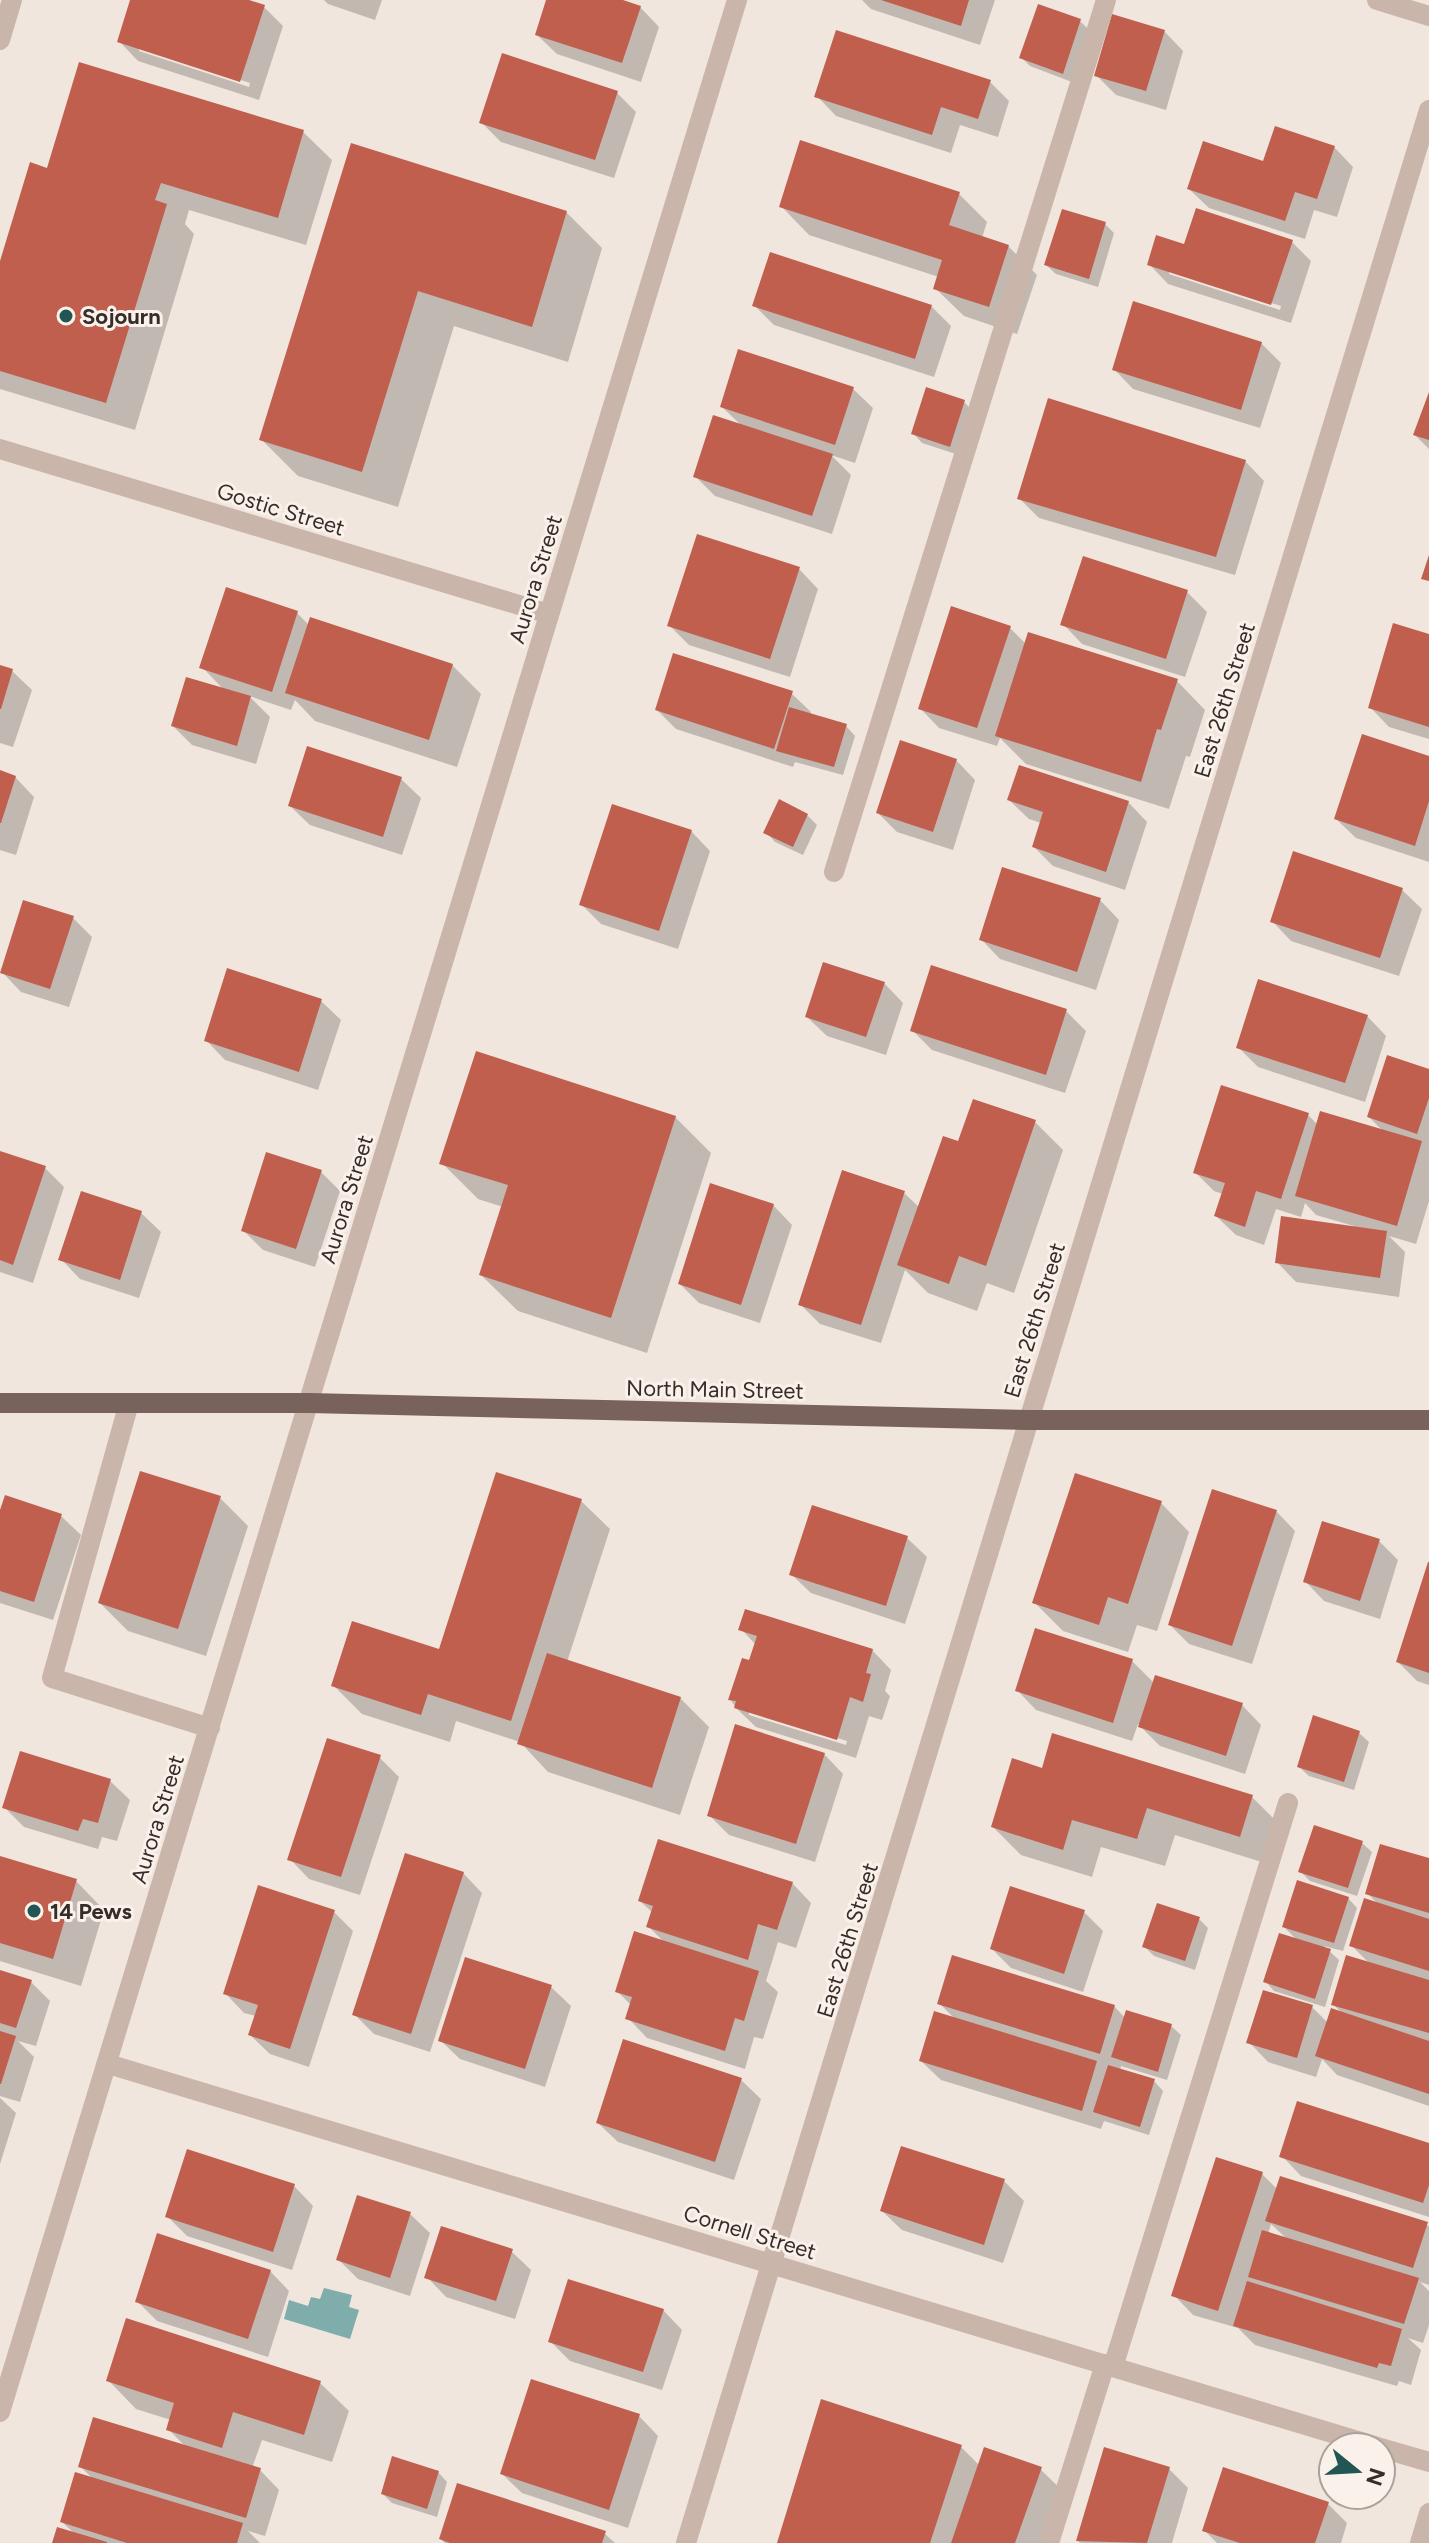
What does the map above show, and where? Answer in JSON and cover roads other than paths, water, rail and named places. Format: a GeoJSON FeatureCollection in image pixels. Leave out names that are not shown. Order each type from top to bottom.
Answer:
{"type":"FeatureCollection","features":[{"type":"Feature","properties":{"kind":"main road","name":"North Main Street"},"geometry":{"type":"LineString","coordinates":[[0,1403],[309,1403],[1028,1420],[1429,1420]]}},
{"type":"Feature","properties":{"kind":"street"},"geometry":{"type":"LineString","coordinates":[[0,40],[12,0]]}},
{"type":"Feature","properties":{"kind":"street","name":"Aurora Street"},"geometry":{"type":"LineString","coordinates":[[0,2412],[737,0]]}},
{"type":"Feature","properties":{"kind":"street"},"geometry":{"type":"LineString","coordinates":[[834,872],[1106,0]]}},
{"type":"Feature","properties":{"kind":"street"},"geometry":{"type":"LineString","coordinates":[[1377,0],[1429,16]]}},
{"type":"Feature","properties":{"kind":"street","name":"East 26th Street"},"geometry":{"type":"LineString","coordinates":[[686,2543],[1429,110]]}},
{"type":"Feature","properties":{"kind":"street","name":"Gostic Street"},"geometry":{"type":"LineString","coordinates":[[0,449],[549,614]]}},
{"type":"Feature","properties":{"kind":"street"},"geometry":{"type":"LineString","coordinates":[[129,1403],[52,1678],[210,1728]]}},
{"type":"Feature","properties":{"kind":"street"},"geometry":{"type":"LineString","coordinates":[[1049,2543],[1109,2366],[1288,1803]]}},
{"type":"Feature","properties":{"kind":"street","name":"Cornell Street"},"geometry":{"type":"LineString","coordinates":[[108,2064],[1326,2431]]}},
{"type":"Feature","properties":{"kind":"street","name":"Cornell Street"},"geometry":{"type":"LineString","coordinates":[[1397,2452],[1429,2462]]}},
{"type":"Feature","properties":{"kind":"street"},"geometry":{"type":"LineString","coordinates":[[1420,2543],[1429,2513]]}},
{"type":"Feature","properties":{"kind":"water"},"geometry":{"type":"Polygon","coordinates":[[[324,2288],[352,2295],[349,2307],[359,2310],[350,2339],[284,2319],[289,2300],[308,2306],[311,2297],[320,2299],[324,2288]]]}},
{"type":"Feature","properties":{"kind":"place","name":"Sojourn"},"geometry":{"type":"Point","coordinates":[66,316]}},
{"type":"Feature","properties":{"kind":"place","name":"14 Pews"},"geometry":{"type":"Point","coordinates":[34,1911]}}]}
